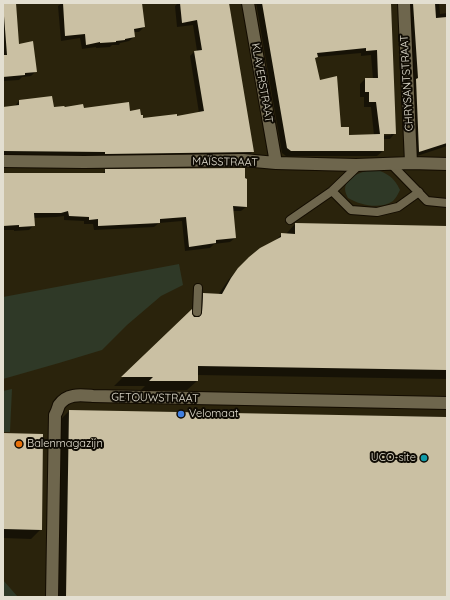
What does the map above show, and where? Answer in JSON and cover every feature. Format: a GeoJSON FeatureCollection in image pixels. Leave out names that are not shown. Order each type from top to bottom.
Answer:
{"type":"FeatureCollection","features":[{"type":"Feature","properties":{"kind":"street","name":"KLAVERSTRAAT"},"geometry":{"type":"LineString","coordinates":[[248,3],[276,163]]}},
{"type":"Feature","properties":{"kind":"street","name":"CHRYSANTSTRAAT"},"geometry":{"type":"LineString","coordinates":[[404,3],[411,163]]}},
{"type":"Feature","properties":{"kind":"street","name":"MAÏSSTRAAT"},"geometry":{"type":"LineString","coordinates":[[3,161],[92,162],[243,160],[276,163],[359,165],[411,163],[447,164]]}},
{"type":"Feature","properties":{"kind":"street","name":"GETOUWSTRAAT"},"geometry":{"type":"LineString","coordinates":[[52,597],[56,415],[60,405],[67,398],[75,395],[447,403]]}},
{"type":"Feature","properties":{"kind":"lane"},"geometry":{"type":"LineString","coordinates":[[391,164],[427,201],[447,203]]}},
{"type":"Feature","properties":{"kind":"lane"},"geometry":{"type":"LineString","coordinates":[[290,220],[332,191],[359,165]]}},
{"type":"Feature","properties":{"kind":"lane"},"geometry":{"type":"LineString","coordinates":[[332,191],[351,210],[377,212],[398,207],[419,192]]}},
{"type":"Feature","properties":{"kind":"lane"},"geometry":{"type":"LineString","coordinates":[[197,312],[198,288]]}},
{"type":"Feature","properties":{"kind":"green space"},"geometry":{"type":"Polygon","coordinates":[[[375,169],[390,176],[398,186],[400,190],[393,201],[388,204],[370,206],[358,203],[348,198],[345,189],[349,180],[357,174],[375,169]]]}},
{"type":"Feature","properties":{"kind":"green space"},"geometry":{"type":"Polygon","coordinates":[[[179,264],[183,285],[161,296],[127,325],[102,350],[3,379],[3,297],[179,264]]]}},
{"type":"Feature","properties":{"kind":"green space"},"geometry":{"type":"Polygon","coordinates":[[[12,389],[10,432],[3,432],[3,391],[12,389]]]}},
{"type":"Feature","properties":{"kind":"green space"},"geometry":{"type":"Polygon","coordinates":[[[3,580],[18,597],[3,597],[3,580]]]}},
{"type":"Feature","properties":{"kind":"building"},"geometry":{"type":"Polygon","coordinates":[[[3,3],[16,3],[19,44],[33,41],[37,72],[25,73],[25,75],[3,77],[3,55],[7,55],[3,3]]]}},
{"type":"Feature","properties":{"kind":"building"},"geometry":{"type":"Polygon","coordinates":[[[63,3],[142,3],[145,27],[134,29],[135,37],[116,42],[100,42],[86,45],[85,34],[65,36],[63,3]]]}},
{"type":"Feature","properties":{"kind":"building"},"geometry":{"type":"Polygon","coordinates":[[[180,3],[229,3],[254,152],[105,154],[105,152],[3,151],[3,107],[19,105],[19,100],[52,96],[54,107],[83,104],[84,108],[129,102],[130,111],[140,109],[143,118],[177,114],[177,116],[204,111],[194,51],[202,50],[197,20],[182,23],[180,3]]]}},
{"type":"Feature","properties":{"kind":"building"},"geometry":{"type":"Polygon","coordinates":[[[262,3],[391,3],[396,134],[384,134],[384,151],[291,151],[287,148],[262,3]],[[366,48],[317,53],[318,57],[315,58],[320,80],[337,76],[341,127],[349,127],[349,135],[380,134],[376,102],[369,102],[369,92],[365,92],[365,78],[378,78],[377,50],[366,51],[366,48]]]}},
{"type":"Feature","properties":{"kind":"building"},"geometry":{"type":"Polygon","coordinates":[[[413,3],[435,3],[436,18],[447,17],[447,143],[419,152],[416,79],[418,78],[413,3]]]}},
{"type":"Feature","properties":{"kind":"building"},"geometry":{"type":"Polygon","coordinates":[[[245,168],[245,178],[247,179],[247,207],[233,206],[236,238],[216,240],[216,243],[189,247],[186,217],[160,219],[160,223],[98,226],[98,219],[89,220],[89,217],[69,216],[68,211],[61,213],[34,213],[35,226],[3,226],[3,173],[105,173],[105,169],[245,168]]]}},
{"type":"Feature","properties":{"kind":"building"},"geometry":{"type":"Polygon","coordinates":[[[295,223],[447,226],[447,370],[198,366],[198,381],[149,381],[153,377],[121,377],[192,309],[192,314],[194,317],[199,317],[201,315],[203,293],[222,294],[238,268],[249,257],[260,248],[281,237],[281,233],[295,234],[295,223]]]}},
{"type":"Feature","properties":{"kind":"building"},"geometry":{"type":"Polygon","coordinates":[[[69,410],[447,417],[447,597],[66,597],[69,410]]]}},
{"type":"Feature","properties":{"kind":"building"},"geometry":{"type":"Polygon","coordinates":[[[3,433],[43,434],[42,530],[3,529],[3,433]]]}},
{"type":"Feature","properties":{"kind":"place","name":"Velomaat"},"geometry":{"type":"Point","coordinates":[181,414]}},
{"type":"Feature","properties":{"kind":"place","name":"Balenmagazijn"},"geometry":{"type":"Point","coordinates":[19,444]}},
{"type":"Feature","properties":{"kind":"place","name":"UCO-site"},"geometry":{"type":"Point","coordinates":[424,458]}}]}
